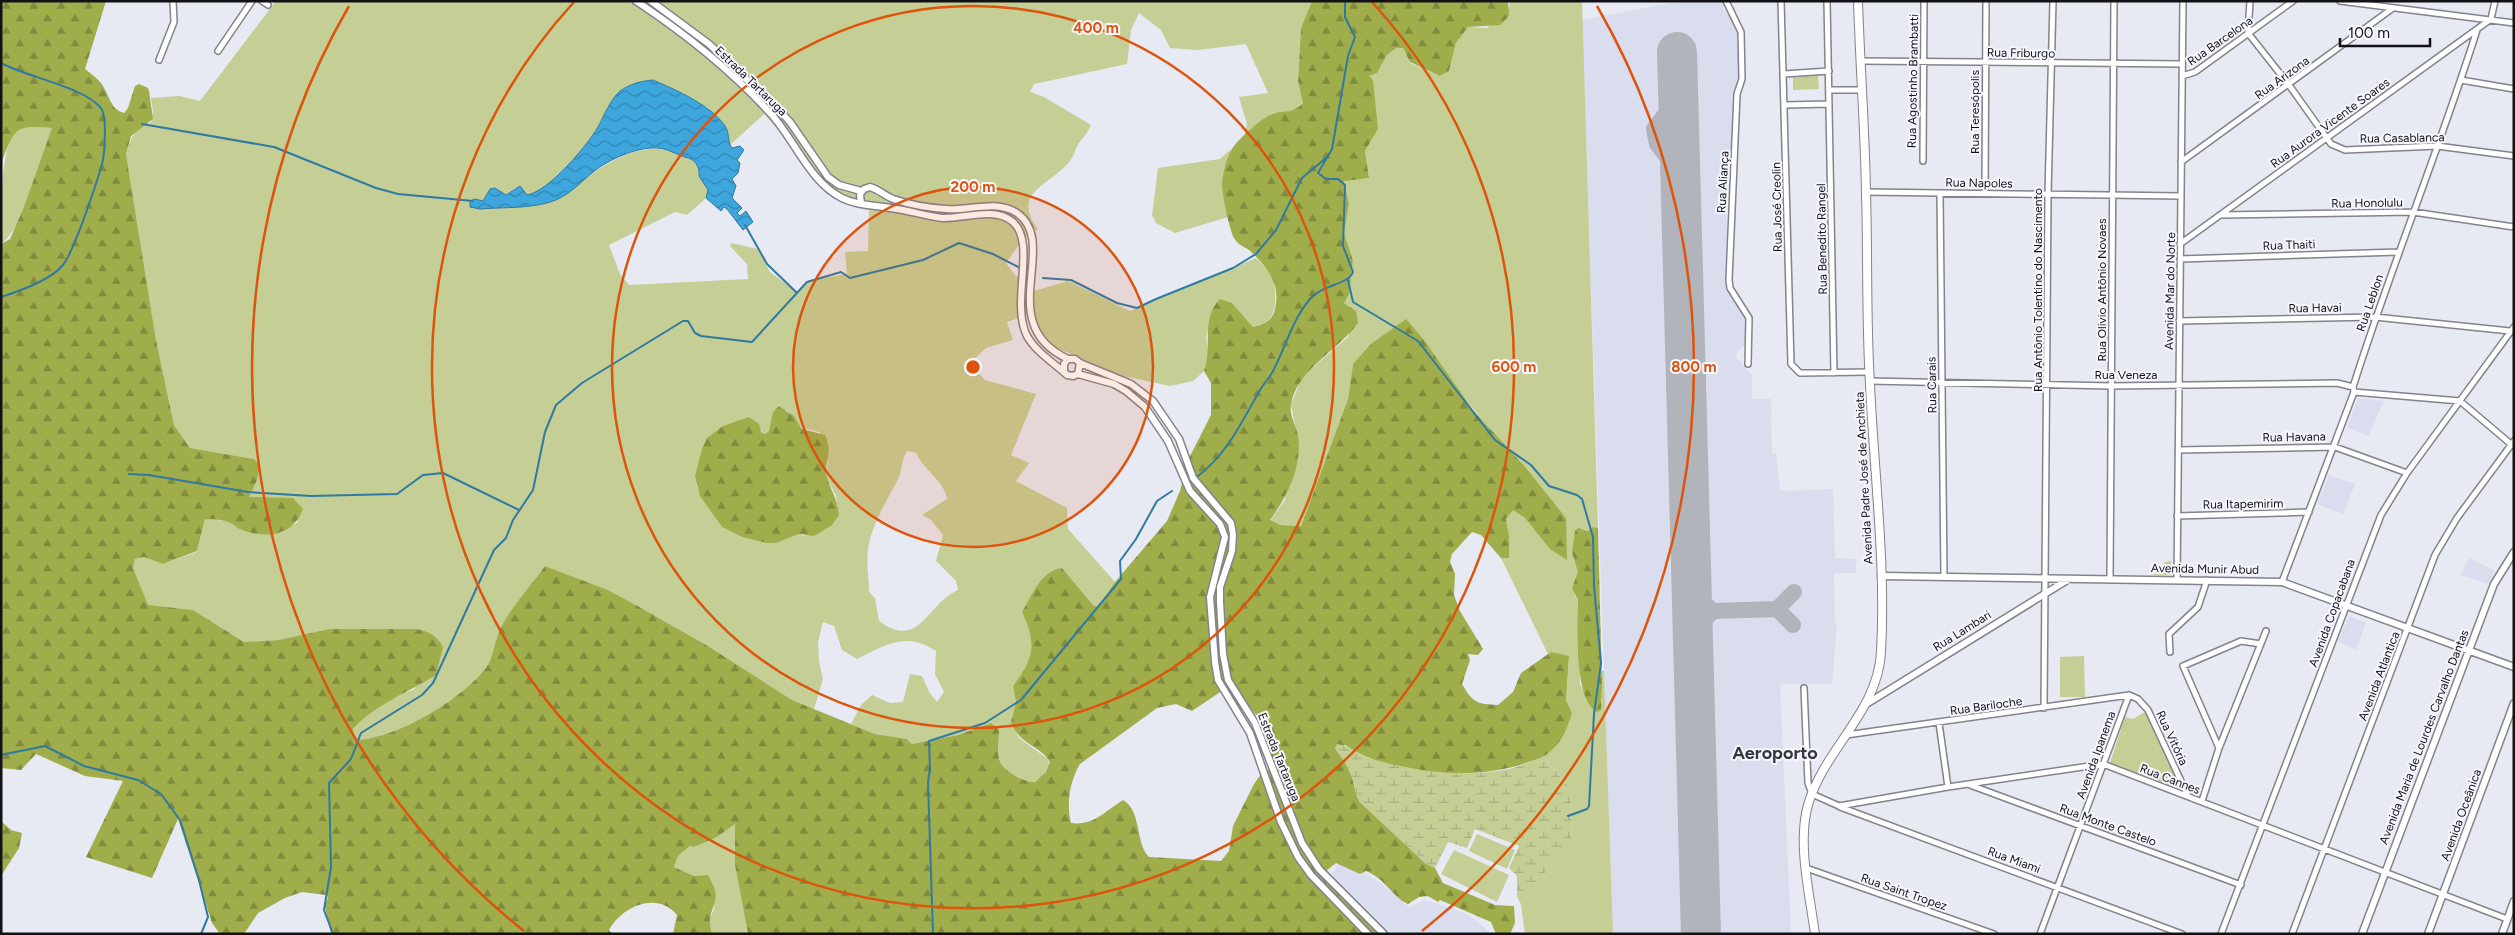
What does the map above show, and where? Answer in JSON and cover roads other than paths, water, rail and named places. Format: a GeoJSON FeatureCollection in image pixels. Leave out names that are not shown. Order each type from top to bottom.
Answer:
{"type":"FeatureCollection","features":[{"type":"Feature","properties":{"kind":"main road","name":"Avenida Padre José de Anchieta"},"geometry":{"type":"LineString","coordinates":[[1815,934],[1806,868],[1805,828],[1812,794],[1846,735],[1868,703],[1878,676],[1881,652],[1881,576],[1870,377],[1866,192],[1858,1]]}},
{"type":"Feature","properties":{"kind":"street"},"geometry":{"type":"LineString","coordinates":[[159,60],[174,22],[173,1]]}},
{"type":"Feature","properties":{"kind":"street"},"geometry":{"type":"LineString","coordinates":[[218,51],[252,1]]}},
{"type":"Feature","properties":{"kind":"street"},"geometry":{"type":"LineString","coordinates":[[262,1],[268,5]]}},
{"type":"Feature","properties":{"kind":"street","name":"Estrada Tartaruga"},"geometry":{"type":"LineString","coordinates":[[636,1],[678,29],[756,98],[784,129],[820,182],[841,198],[861,204]]}},
{"type":"Feature","properties":{"kind":"street","name":"Estrada Tartaruga"},"geometry":{"type":"LineString","coordinates":[[651,1],[683,23],[708,44],[777,108],[790,122],[828,177],[839,185],[861,191]]}},
{"type":"Feature","properties":{"kind":"street","name":"Rua Aliança"},"geometry":{"type":"LineString","coordinates":[[1726,1],[1741,32],[1742,74],[1736,94],[1729,280],[1730,288],[1749,318],[1748,364]]}},
{"type":"Feature","properties":{"kind":"street","name":"Rua José Creolin"},"geometry":{"type":"LineString","coordinates":[[1781,1],[1791,364],[1800,372],[1834,372],[1870,377]]}},
{"type":"Feature","properties":{"kind":"street","name":"Rua Benedito Rangel"},"geometry":{"type":"LineString","coordinates":[[1827,1],[1834,372]]}},
{"type":"Feature","properties":{"kind":"street","name":"Rua Agostinho Brambatti"},"geometry":{"type":"LineString","coordinates":[[1923,161],[1924,1]]}},
{"type":"Feature","properties":{"kind":"street","name":"Rua Teresópolis"},"geometry":{"type":"LineString","coordinates":[[1985,193],[1986,1]]}},
{"type":"Feature","properties":{"kind":"street","name":"Rua Antônio Tolentino do Nascimento"},"geometry":{"type":"LineString","coordinates":[[2044,708],[2048,194],[2053,1]]}},
{"type":"Feature","properties":{"kind":"street","name":"Rua Olivio Antônio Novaes"},"geometry":{"type":"LineString","coordinates":[[2110,579],[2114,1]]}},
{"type":"Feature","properties":{"kind":"street","name":"Avenida Mar do Norte"},"geometry":{"type":"LineString","coordinates":[[2177,580],[2183,1]]}},
{"type":"Feature","properties":{"kind":"street"},"geometry":{"type":"LineString","coordinates":[[2250,1],[2248,33],[2289,85],[2326,137]]}},
{"type":"Feature","properties":{"kind":"street","name":"Rua Barcelona"},"geometry":{"type":"LineString","coordinates":[[2182,76],[2195,72],[2293,1]]}},
{"type":"Feature","properties":{"kind":"street"},"geometry":{"type":"LineString","coordinates":[[2340,1],[2514,23]]}},
{"type":"Feature","properties":{"kind":"street"},"geometry":{"type":"LineString","coordinates":[[2491,19],[2494,1]]}},
{"type":"Feature","properties":{"kind":"street","name":"Rua Arizona"},"geometry":{"type":"LineString","coordinates":[[2181,162],[2393,8]]}},
{"type":"Feature","properties":{"kind":"street","name":"Rua Aurora Vicente Soares"},"geometry":{"type":"LineString","coordinates":[[2180,244],[2491,19]]}},
{"type":"Feature","properties":{"kind":"street","name":"Rua Leblon"},"geometry":{"type":"LineString","coordinates":[[2282,582],[2335,447],[2375,317],[2438,146],[2477,30]]}},
{"type":"Feature","properties":{"kind":"street","name":"Rua Friburgo"},"geometry":{"type":"LineString","coordinates":[[1860,61],[2182,64]]}},
{"type":"Feature","properties":{"kind":"street"},"geometry":{"type":"LineString","coordinates":[[1784,74],[1829,71]]}},
{"type":"Feature","properties":{"kind":"street"},"geometry":{"type":"LineString","coordinates":[[2461,80],[2514,89]]}},
{"type":"Feature","properties":{"kind":"street"},"geometry":{"type":"LineString","coordinates":[[1829,90],[1862,90]]}},
{"type":"Feature","properties":{"kind":"street"},"geometry":{"type":"LineString","coordinates":[[1784,105],[1830,104]]}},
{"type":"Feature","properties":{"kind":"street","name":"Rua Casablanca"},"geometry":{"type":"LineString","coordinates":[[2326,137],[2336,148],[2344,150],[2438,146],[2514,156]]}},
{"type":"Feature","properties":{"kind":"street"},"geometry":{"type":"LineString","coordinates":[[870,187],[896,200],[936,208],[958,209],[994,206],[1005,208],[1021,217],[1032,236],[1029,305],[1034,326],[1044,343],[1068,359],[1075,359],[1080,363],[1078,374],[1070,376],[1035,346],[1024,327],[1019,294],[1024,244],[1021,234],[1013,223],[1002,216],[990,214],[945,218],[861,204],[859,198],[861,191],[870,187]]}},
{"type":"Feature","properties":{"kind":"street"},"geometry":{"type":"LineString","coordinates":[[874,206],[878,199],[878,191]]}},
{"type":"Feature","properties":{"kind":"street","name":"Rua Napoles"},"geometry":{"type":"LineString","coordinates":[[1866,192],[2181,196]]}},
{"type":"Feature","properties":{"kind":"street","name":"Rua Carais"},"geometry":{"type":"LineString","coordinates":[[1940,193],[1944,577]]}},
{"type":"Feature","properties":{"kind":"street","name":"Rua Honolulu"},"geometry":{"type":"LineString","coordinates":[[2220,215],[2413,212],[2514,227]]}},
{"type":"Feature","properties":{"kind":"street","name":"Rua Thaiti"},"geometry":{"type":"LineString","coordinates":[[2180,258],[2399,252]]}},
{"type":"Feature","properties":{"kind":"street","name":"Rua Havai"},"geometry":{"type":"LineString","coordinates":[[2179,321],[2375,317],[2512,329]]}},
{"type":"Feature","properties":{"kind":"street","name":"Avenida Copacabana"},"geometry":{"type":"LineString","coordinates":[[2221,934],[2264,825],[2345,604],[2380,515],[2406,473],[2512,329]]}},
{"type":"Feature","properties":{"kind":"street"},"geometry":{"type":"LineString","coordinates":[[1064,371],[1064,364],[1068,359]]}},
{"type":"Feature","properties":{"kind":"street","name":"Estrada Tartaruga"},"geometry":{"type":"LineString","coordinates":[[1080,363],[1124,380],[1153,401],[1179,439],[1193,478],[1231,524],[1233,534],[1232,551],[1220,587],[1222,646],[1228,680],[1255,723],[1302,843],[1319,868],[1384,934]]}},
{"type":"Feature","properties":{"kind":"street","name":"Estrada Tartaruga"},"geometry":{"type":"LineString","coordinates":[[1078,374],[1114,384],[1126,391],[1145,407],[1168,441],[1190,491],[1220,524],[1225,537],[1210,597],[1218,680],[1250,733],[1278,813],[1298,857],[1311,875],[1368,934]]}},
{"type":"Feature","properties":{"kind":"street","name":"Rua Veneza"},"geometry":{"type":"LineString","coordinates":[[1870,377],[1942,382],[2111,386],[2337,383],[2354,389],[2460,401]]}},
{"type":"Feature","properties":{"kind":"street"},"geometry":{"type":"LineString","coordinates":[[2460,401],[2513,444]]}},
{"type":"Feature","properties":{"kind":"street","name":"Avenida Atlantica"},"geometry":{"type":"LineString","coordinates":[[2292,934],[2435,555],[2445,536],[2513,444]]}},
{"type":"Feature","properties":{"kind":"street","name":"Rua Havana"},"geometry":{"type":"LineString","coordinates":[[2178,450],[2335,447],[2406,473]]}},
{"type":"Feature","properties":{"kind":"street","name":"Rua Itapemirim"},"geometry":{"type":"LineString","coordinates":[[2177,516],[2308,512]]}},
{"type":"Feature","properties":{"kind":"street","name":"Avenida Maria de Lourdes Carvalho Dantas"},"geometry":{"type":"LineString","coordinates":[[2362,934],[2494,584],[2514,552]]}},
{"type":"Feature","properties":{"kind":"street","name":"Avenida Munir Abud"},"geometry":{"type":"LineString","coordinates":[[1881,576],[2282,582],[2514,667]]}},
{"type":"Feature","properties":{"kind":"street","name":"Rua Lambari"},"geometry":{"type":"LineString","coordinates":[[1868,703],[2069,578]]}},
{"type":"Feature","properties":{"kind":"street"},"geometry":{"type":"LineString","coordinates":[[2170,652],[2169,634],[2198,606],[2207,580]]}},
{"type":"Feature","properties":{"kind":"street"},"geometry":{"type":"LineString","coordinates":[[2202,801],[2220,748],[2266,631]]}},
{"type":"Feature","properties":{"kind":"street"},"geometry":{"type":"LineString","coordinates":[[2220,748],[2182,666],[2241,641],[2261,644]]}},
{"type":"Feature","properties":{"kind":"street"},"geometry":{"type":"LineString","coordinates":[[1804,688],[1808,784],[1812,794],[1839,806]]}},
{"type":"Feature","properties":{"kind":"street","name":"Rua Bariloche"},"geometry":{"type":"LineString","coordinates":[[1846,735],[2129,695]]}},
{"type":"Feature","properties":{"kind":"street","name":"Avenida Ipanema"},"geometry":{"type":"LineString","coordinates":[[2040,934],[2129,695]]}},
{"type":"Feature","properties":{"kind":"street","name":"Rua Vitória"},"geometry":{"type":"LineString","coordinates":[[2129,695],[2138,699],[2148,710],[2188,796]]}},
{"type":"Feature","properties":{"kind":"street","name":"Avenida Oceânica"},"geometry":{"type":"LineString","coordinates":[[2428,934],[2514,704]]}},
{"type":"Feature","properties":{"kind":"street"},"geometry":{"type":"LineString","coordinates":[[1939,723],[1948,787]]}},
{"type":"Feature","properties":{"kind":"street","name":"Rua Cannes"},"geometry":{"type":"LineString","coordinates":[[1839,806],[1948,787],[2103,764],[2507,919]]}},
{"type":"Feature","properties":{"kind":"street","name":"Rua Monte Castelo"},"geometry":{"type":"LineString","coordinates":[[1968,784],[2241,885]]}},
{"type":"Feature","properties":{"kind":"street","name":"Rua Miami"},"geometry":{"type":"LineString","coordinates":[[1839,806],[2058,886],[2182,934]]}},
{"type":"Feature","properties":{"kind":"street","name":"Rua Saint Tropez"},"geometry":{"type":"LineString","coordinates":[[1806,868],[1994,934]]}},
{"type":"Feature","properties":{"kind":"street"},"geometry":{"type":"LineString","coordinates":[[2502,934],[2514,901]]}},
{"type":"Feature","properties":{"kind":"water"},"geometry":{"type":"Polygon","coordinates":[[[653,80],[672,88],[711,111],[725,126],[732,148],[740,146],[744,150],[737,160],[740,163],[738,173],[732,179],[736,186],[732,198],[742,208],[737,213],[740,216],[746,211],[753,222],[743,230],[727,209],[724,207],[721,211],[706,198],[708,190],[699,176],[699,169],[694,161],[660,148],[648,148],[631,152],[614,159],[593,172],[566,194],[547,203],[519,207],[480,209],[470,207],[470,201],[475,199],[483,201],[490,189],[495,188],[506,195],[520,186],[527,195],[546,186],[585,146],[598,127],[610,103],[620,91],[636,83],[653,80]]]}},
{"type":"Feature","properties":{"kind":"waterway"},"geometry":{"type":"LineString","coordinates":[[1198,476],[1209,467],[1234,436],[1260,390],[1274,370],[1294,324],[1310,299],[1322,290],[1346,280],[1353,272],[1343,246],[1345,185],[1338,179],[1326,179],[1318,173],[1332,149],[1348,56],[1355,37],[1345,17],[1345,1]]}},
{"type":"Feature","properties":{"kind":"waterway"},"geometry":{"type":"LineString","coordinates":[[1,63],[68,88],[92,100],[103,112],[105,135],[103,159],[99,173],[84,218],[67,259],[62,266],[42,281],[1,297]]}},
{"type":"Feature","properties":{"kind":"waterway"},"geometry":{"type":"LineString","coordinates":[[142,124],[274,147],[376,188],[398,194],[473,201]]}},
{"type":"Feature","properties":{"kind":"waterway"},"geometry":{"type":"LineString","coordinates":[[1043,278],[1071,280],[1117,303],[1137,308],[1233,268],[1256,254],[1276,230],[1302,178],[1326,158]]}},
{"type":"Feature","properties":{"kind":"waterway"},"geometry":{"type":"LineString","coordinates":[[745,225],[767,264],[796,292]]}},
{"type":"Feature","properties":{"kind":"waterway"},"geometry":{"type":"LineString","coordinates":[[333,934],[324,910],[331,867],[329,783],[351,759],[361,733],[422,695],[433,683],[494,550],[506,538],[513,520],[533,490],[545,432],[556,405],[582,383],[683,321],[688,321],[695,333],[701,336],[752,342],[807,282],[841,272],[850,278],[923,260],[959,243],[993,254],[1020,268]]}},
{"type":"Feature","properties":{"kind":"waterway"},"geometry":{"type":"LineString","coordinates":[[1348,280],[1353,302],[1418,341],[1495,440],[1531,465],[1549,486],[1577,495],[1582,499],[1593,537],[1594,586],[1601,663],[1594,714],[1589,806],[1587,809],[1568,816]]}},
{"type":"Feature","properties":{"kind":"waterway"},"geometry":{"type":"LineString","coordinates":[[129,474],[149,475],[248,492],[311,496],[397,494],[423,475],[443,473],[519,510]]}},
{"type":"Feature","properties":{"kind":"waterway"},"geometry":{"type":"LineString","coordinates":[[933,934],[928,782],[930,769],[929,741],[985,723],[1021,700],[1121,579],[1120,561],[1136,539],[1157,501],[1172,491]]}},
{"type":"Feature","properties":{"kind":"waterway"},"geometry":{"type":"LineString","coordinates":[[1,755],[45,746],[84,766],[138,780],[161,794],[180,820],[199,880],[208,917],[201,934]]}},
{"type":"Feature","properties":{"kind":"district","name":"Aeroporto"},"geometry":{"type":"Point","coordinates":[1775,753]}}]}
